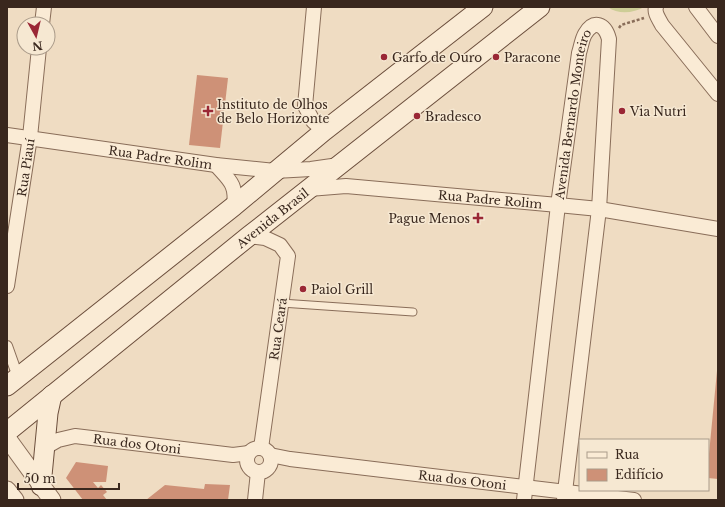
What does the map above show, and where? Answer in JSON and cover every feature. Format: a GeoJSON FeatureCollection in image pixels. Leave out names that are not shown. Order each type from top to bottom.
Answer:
{"type":"FeatureCollection","features":[{"type":"Feature","properties":{"kind":"main road"},"geometry":{"type":"LineString","coordinates":[[13,381],[234,206],[324,131],[483,7]]}},
{"type":"Feature","properties":{"kind":"main road","name":"Avenida Brasil"},"geometry":{"type":"LineString","coordinates":[[7,432],[249,236],[540,7]]}},
{"type":"Feature","properties":{"kind":"main road"},"geometry":{"type":"LineString","coordinates":[[46,493],[44,448],[48,413],[52,395]]}},
{"type":"Feature","properties":{"kind":"street"},"geometry":{"type":"LineString","coordinates":[[314,7],[305,106],[313,120],[324,131]]}},
{"type":"Feature","properties":{"kind":"street"},"geometry":{"type":"LineString","coordinates":[[696,7],[718,36]]}},
{"type":"Feature","properties":{"kind":"street"},"geometry":{"type":"LineString","coordinates":[[656,11],[662,25],[718,94]]}},
{"type":"Feature","properties":{"kind":"street","name":"Avenida Bernardo Monteiro"},"geometry":{"type":"LineString","coordinates":[[525,494],[558,205],[578,53],[585,34],[596,24],[604,27],[609,39],[599,209],[564,496]]}},
{"type":"Feature","properties":{"kind":"street","name":"Rua Piauí"},"geometry":{"type":"LineString","coordinates":[[7,286],[30,137],[38,56]]}},
{"type":"Feature","properties":{"kind":"street","name":"Rua Padre Rolim"},"geometry":{"type":"LineString","coordinates":[[7,135],[30,137],[216,165],[275,171],[311,169],[345,160]]}},
{"type":"Feature","properties":{"kind":"street"},"geometry":{"type":"LineString","coordinates":[[345,160],[341,176],[346,186]]}},
{"type":"Feature","properties":{"kind":"street"},"geometry":{"type":"LineString","coordinates":[[216,165],[232,183],[236,194],[234,206]]}},
{"type":"Feature","properties":{"kind":"street","name":"Rua Padre Rolim"},"geometry":{"type":"LineString","coordinates":[[309,190],[346,186],[558,205],[599,209],[718,229]]}},
{"type":"Feature","properties":{"kind":"street","name":"Rua Ceará"},"geometry":{"type":"LineString","coordinates":[[249,236],[265,238],[280,245],[288,256],[259,456]]}},
{"type":"Feature","properties":{"kind":"street"},"geometry":{"type":"LineString","coordinates":[[8,352],[13,381]]}},
{"type":"Feature","properties":{"kind":"street","name":"Rua dos Otoni"},"geometry":{"type":"LineString","coordinates":[[44,448],[58,440],[75,436],[233,455],[290,459],[525,494],[634,500]]}},
{"type":"Feature","properties":{"kind":"street"},"geometry":{"type":"LineString","coordinates":[[7,438],[46,493]]}},
{"type":"Feature","properties":{"kind":"street"},"geometry":{"type":"LineString","coordinates":[[255,500],[258,472],[266,469],[259,456]]}},
{"type":"Feature","properties":{"kind":"street"},"geometry":{"type":"LineString","coordinates":[[7,490],[15,500]]}},
{"type":"Feature","properties":{"kind":"lane"},"geometry":{"type":"LineString","coordinates":[[281,303],[412,312]]}},
{"type":"Feature","properties":{"kind":"path"},"geometry":{"type":"LineString","coordinates":[[609,39],[621,26],[656,11]]}},
{"type":"Feature","properties":{"kind":"green space"},"geometry":{"type":"Polygon","coordinates":[[[608,7],[644,7],[636,11],[621,12],[612,10],[608,7]]]}},
{"type":"Feature","properties":{"kind":"building","name":"Instituto de Olhos de Belo Horizonte"},"geometry":{"type":"Polygon","coordinates":[[[197,75],[228,78],[220,148],[189,145],[197,75]]]}},
{"type":"Feature","properties":{"kind":"building"},"geometry":{"type":"Polygon","coordinates":[[[718,371],[718,479],[709,478],[709,454],[718,371]]]}},
{"type":"Feature","properties":{"kind":"building"},"geometry":{"type":"Polygon","coordinates":[[[76,462],[108,466],[106,482],[93,482],[98,488],[101,485],[107,492],[103,495],[107,500],[83,500],[66,478],[76,462]]]}},
{"type":"Feature","properties":{"kind":"building"},"geometry":{"type":"Polygon","coordinates":[[[205,484],[230,485],[228,500],[146,500],[165,485],[204,489],[205,484]]]}},
{"type":"Feature","properties":{"kind":"place","name":"Garfo de Ouro"},"geometry":{"type":"Point","coordinates":[384,57]}},
{"type":"Feature","properties":{"kind":"place","name":"Paracone"},"geometry":{"type":"Point","coordinates":[496,57]}},
{"type":"Feature","properties":{"kind":"place","name":"Instituto de Olhos de Belo Horizonte"},"geometry":{"type":"Point","coordinates":[208,111]}},
{"type":"Feature","properties":{"kind":"place","name":"Via Nutri"},"geometry":{"type":"Point","coordinates":[622,111]}},
{"type":"Feature","properties":{"kind":"place","name":"Bradesco"},"geometry":{"type":"Point","coordinates":[417,116]}},
{"type":"Feature","properties":{"kind":"place","name":"Pague Menos"},"geometry":{"type":"Point","coordinates":[478,218]}},
{"type":"Feature","properties":{"kind":"place","name":"Paiol Grill"},"geometry":{"type":"Point","coordinates":[303,289]}}]}
